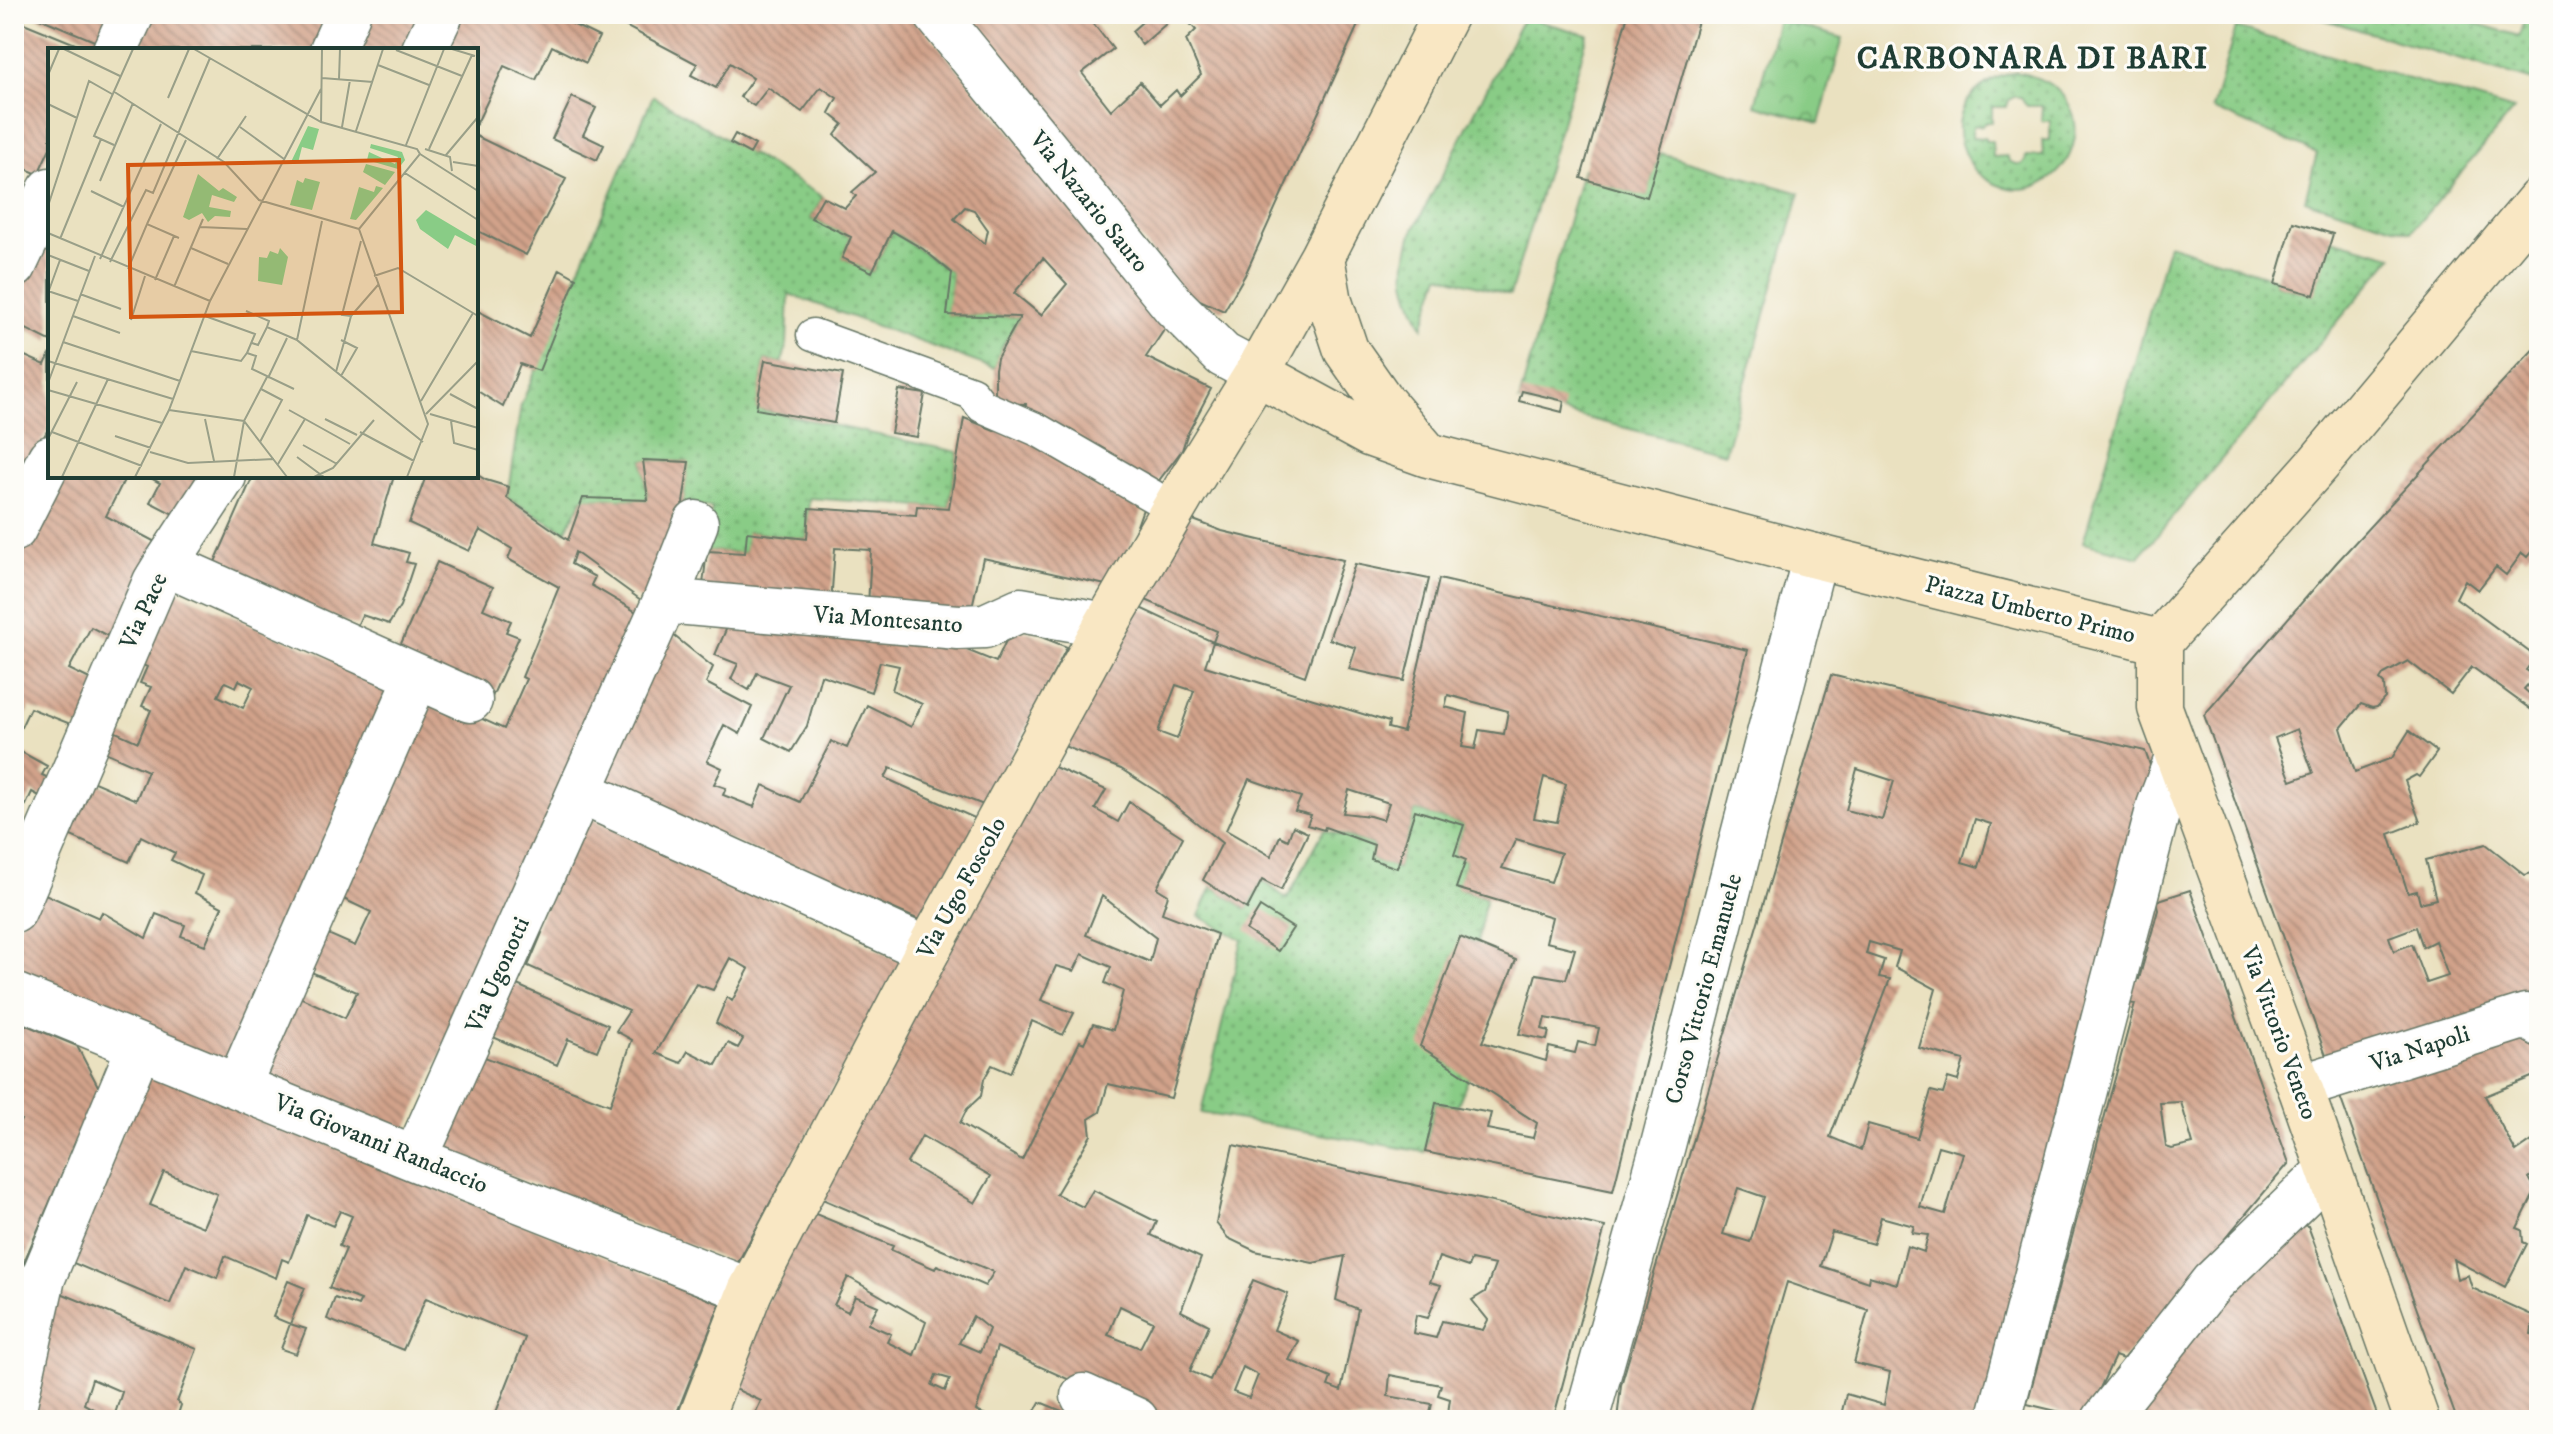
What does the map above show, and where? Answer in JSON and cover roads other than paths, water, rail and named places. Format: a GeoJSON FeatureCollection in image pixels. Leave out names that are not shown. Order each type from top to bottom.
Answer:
{"type":"FeatureCollection","features":[{"type":"Feature","properties":{"kind":"street"},"geometry":{"type":"LineString","coordinates":[[116,48],[132,14]]}},
{"type":"Feature","properties":{"kind":"street"},"geometry":{"type":"LineString","coordinates":[[333,48],[348,14]]}},
{"type":"Feature","properties":{"kind":"street"},"geometry":{"type":"LineString","coordinates":[[425,48],[441,14]]}},
{"type":"Feature","properties":{"kind":"street","name":"Via Nazario Sauro"},"geometry":{"type":"LineString","coordinates":[[936,14],[1175,307],[1223,355],[1257,373]]}},
{"type":"Feature","properties":{"kind":"street"},"geometry":{"type":"LineString","coordinates":[[1257,373],[1322,257],[1446,14]]}},
{"type":"Feature","properties":{"kind":"street"},"geometry":{"type":"LineString","coordinates":[[14,266],[48,194]]}},
{"type":"Feature","properties":{"kind":"street","name":"Piazza Umberto Primo"},"geometry":{"type":"LineString","coordinates":[[1257,373],[1369,434],[1428,455],[2160,642],[2319,463],[2539,200]]}},
{"type":"Feature","properties":{"kind":"street"},"geometry":{"type":"LineString","coordinates":[[1322,257],[1330,302],[1346,350],[1381,400],[1428,455]]}},
{"type":"Feature","properties":{"kind":"street","name":"Via Ugo Foscolo"},"geometry":{"type":"LineString","coordinates":[[700,1420],[750,1291],[928,950],[1106,625],[1257,373]]}},
{"type":"Feature","properties":{"kind":"street"},"geometry":{"type":"LineString","coordinates":[[14,529],[48,462]]}},
{"type":"Feature","properties":{"kind":"street"},"geometry":{"type":"LineString","coordinates":[[166,564],[223,478]]}},
{"type":"Feature","properties":{"kind":"street","name":"Via Ugonotti"},"geometry":{"type":"LineString","coordinates":[[415,1159],[581,792],[696,523]]}},
{"type":"Feature","properties":{"kind":"street","name":"Corso Vittorio Emanuele"},"geometry":{"type":"LineString","coordinates":[[1586,1420],[1663,1145],[1815,556]]}},
{"type":"Feature","properties":{"kind":"street","name":"Via Pace"},"geometry":{"type":"LineString","coordinates":[[14,911],[155,582],[166,564],[470,700]]}},
{"type":"Feature","properties":{"kind":"street","name":"Via Montesanto"},"geometry":{"type":"LineString","coordinates":[[665,601],[958,627],[985,626],[1020,610],[1106,625]]}},
{"type":"Feature","properties":{"kind":"street","name":"Via Vittorio Veneto"},"geometry":{"type":"LineString","coordinates":[[2160,642],[2160,708],[2300,1087],[2417,1420]]}},
{"type":"Feature","properties":{"kind":"street"},"geometry":{"type":"LineString","coordinates":[[238,1086],[417,677]]}},
{"type":"Feature","properties":{"kind":"street"},"geometry":{"type":"LineString","coordinates":[[1999,1420],[2159,806],[2177,758]]}},
{"type":"Feature","properties":{"kind":"street"},"geometry":{"type":"LineString","coordinates":[[581,792],[928,950]]}},
{"type":"Feature","properties":{"kind":"street","name":"Via Giovanni Randaccio"},"geometry":{"type":"LineString","coordinates":[[14,995],[415,1159],[750,1291]]}},
{"type":"Feature","properties":{"kind":"street","name":"Via Napoli"},"geometry":{"type":"LineString","coordinates":[[2300,1087],[2526,1016],[2539,1024]]}},
{"type":"Feature","properties":{"kind":"street"},"geometry":{"type":"LineString","coordinates":[[14,1408],[43,1278],[139,1047]]}},
{"type":"Feature","properties":{"kind":"street"},"geometry":{"type":"LineString","coordinates":[[2104,1420],[2212,1283],[2328,1171]]}},
{"type":"Feature","properties":{"kind":"street"},"geometry":{"type":"LineString","coordinates":[[1083,1396],[1136,1420]]}},
{"type":"Feature","properties":{"kind":"lane"},"geometry":{"type":"LineString","coordinates":[[813,335],[972,393],[982,406],[1038,430],[1175,509]]}},
{"type":"Feature","properties":{"kind":"district","name":"CARBONARA DI BARI"},"geometry":{"type":"Point","coordinates":[2033,59]}}]}
